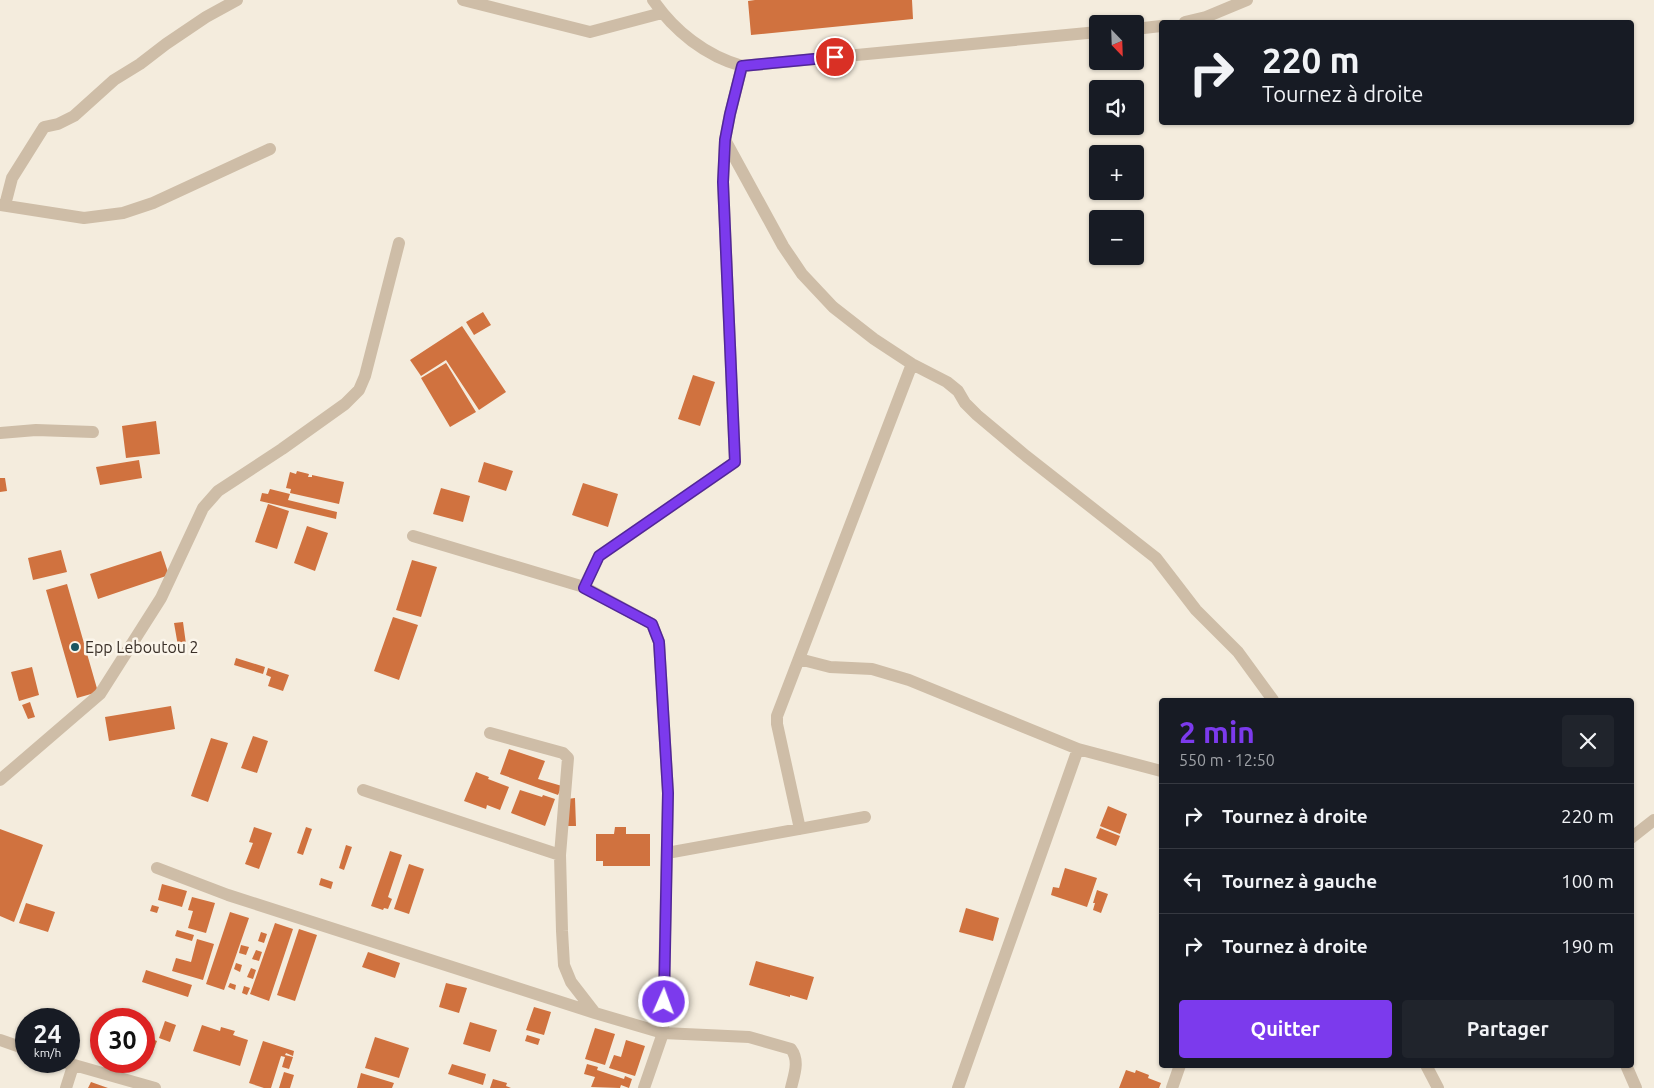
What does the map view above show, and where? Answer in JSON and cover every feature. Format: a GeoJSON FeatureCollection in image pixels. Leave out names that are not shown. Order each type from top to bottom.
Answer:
{"type":"FeatureCollection","features":[{"type":"Feature","properties":{"kind":"street"},"geometry":{"type":"LineString","coordinates":[[237,0],[166,44],[140,64],[114,80],[74,116],[58,124],[44,127],[12,178],[3,205],[84,218],[123,213],[153,203],[270,149]]}},
{"type":"Feature","properties":{"kind":"street"},"geometry":{"type":"LineString","coordinates":[[463,0],[590,32],[662,13]]}},
{"type":"Feature","properties":{"kind":"street"},"geometry":{"type":"LineString","coordinates":[[653,0],[672,25],[704,49],[725,62],[742,66],[1089,33]]}},
{"type":"Feature","properties":{"kind":"street"},"geometry":{"type":"LineString","coordinates":[[1194,20],[1248,0]]}},
{"type":"Feature","properties":{"kind":"street"},"geometry":{"type":"LineString","coordinates":[[1144,28],[1159,26]]}},
{"type":"Feature","properties":{"kind":"street"},"geometry":{"type":"LineString","coordinates":[[584,588],[599,556],[735,462],[723,182],[725,140],[742,66]]}},
{"type":"Feature","properties":{"kind":"street"},"geometry":{"type":"LineString","coordinates":[[725,140],[783,246],[802,274],[832,307],[874,339],[912,364],[947,382],[958,391],[965,403],[977,415],[1156,558],[1196,610],[1238,652],[1272,698]]}},
{"type":"Feature","properties":{"kind":"street"},"geometry":{"type":"LineString","coordinates":[[0,780],[100,694],[161,598],[203,508],[218,491],[282,449],[345,404],[359,390],[365,376],[399,244]]}},
{"type":"Feature","properties":{"kind":"street"},"geometry":{"type":"LineString","coordinates":[[800,829],[777,724],[777,716],[912,364]]}},
{"type":"Feature","properties":{"kind":"street"},"geometry":{"type":"LineString","coordinates":[[0,432],[36,430],[93,432]]}},
{"type":"Feature","properties":{"kind":"street"},"geometry":{"type":"LineString","coordinates":[[413,536],[584,588],[652,624],[659,642],[668,793],[667,853],[663,1033],[644,1088]]}},
{"type":"Feature","properties":{"kind":"street"},"geometry":{"type":"LineString","coordinates":[[799,659],[830,667],[872,669],[909,680],[1078,749],[1159,770]]}},
{"type":"Feature","properties":{"kind":"street"},"geometry":{"type":"LineString","coordinates":[[490,733],[563,753],[568,758],[560,855],[564,965],[571,982],[595,1013]]}},
{"type":"Feature","properties":{"kind":"street"},"geometry":{"type":"LineString","coordinates":[[958,1088],[1078,749]]}},
{"type":"Feature","properties":{"kind":"street"},"geometry":{"type":"LineString","coordinates":[[363,790],[560,855]]}},
{"type":"Feature","properties":{"kind":"street"},"geometry":{"type":"LineString","coordinates":[[667,853],[865,817]]}},
{"type":"Feature","properties":{"kind":"street"},"geometry":{"type":"LineString","coordinates":[[1634,836],[1654,820]]}},
{"type":"Feature","properties":{"kind":"street"},"geometry":{"type":"LineString","coordinates":[[157,868],[237,898],[663,1033],[749,1037],[791,1050],[795,1055],[796,1062],[791,1088]]}},
{"type":"Feature","properties":{"kind":"street"},"geometry":{"type":"LineString","coordinates":[[0,1040],[15,1046]]}},
{"type":"Feature","properties":{"kind":"street"},"geometry":{"type":"LineString","coordinates":[[80,1068],[154,1088]]}},
{"type":"Feature","properties":{"kind":"street"},"geometry":{"type":"LineString","coordinates":[[1172,1088],[1179,1068]]}},
{"type":"Feature","properties":{"kind":"street"},"geometry":{"type":"LineString","coordinates":[[1428,1068],[1438,1088]]}},
{"type":"Feature","properties":{"kind":"street"},"geometry":{"type":"LineString","coordinates":[[1627,1068],[1636,1088]]}},
{"type":"Feature","properties":{"kind":"street"},"geometry":{"type":"LineString","coordinates":[[66,1088],[71,1073]]}},
{"type":"Feature","properties":{"kind":"building"},"geometry":{"type":"Polygon","coordinates":[[[912,0],[913,19],[751,35],[748,1],[912,0]]]}},
{"type":"Feature","properties":{"kind":"building"},"geometry":{"type":"Polygon","coordinates":[[[483,312],[491,325],[474,335],[466,322],[483,312]]]}},
{"type":"Feature","properties":{"kind":"building"},"geometry":{"type":"Polygon","coordinates":[[[462,326],[506,392],[479,410],[446,360],[421,376],[410,360],[462,326]]]}},
{"type":"Feature","properties":{"kind":"building"},"geometry":{"type":"Polygon","coordinates":[[[446,363],[476,412],[450,427],[421,378],[446,363]]]}},
{"type":"Feature","properties":{"kind":"building"},"geometry":{"type":"Polygon","coordinates":[[[693,375],[715,382],[700,426],[678,419],[693,375]]]}},
{"type":"Feature","properties":{"kind":"building"},"geometry":{"type":"Polygon","coordinates":[[[156,421],[160,454],[126,458],[122,426],[156,421]]]}},
{"type":"Feature","properties":{"kind":"building"},"geometry":{"type":"Polygon","coordinates":[[[139,460],[142,478],[100,485],[96,467],[139,460]]]}},
{"type":"Feature","properties":{"kind":"building"},"geometry":{"type":"Polygon","coordinates":[[[484,462],[513,471],[506,491],[478,482],[484,462]]]}},
{"type":"Feature","properties":{"kind":"building"},"geometry":{"type":"Polygon","coordinates":[[[297,471],[309,474],[308,477],[312,477],[312,475],[344,482],[339,504],[290,493],[291,489],[286,488],[290,472],[296,474],[297,471]]]}},
{"type":"Feature","properties":{"kind":"building"},"geometry":{"type":"Polygon","coordinates":[[[0,478],[5,478],[7,491],[0,492],[0,478]]]}},
{"type":"Feature","properties":{"kind":"building"},"geometry":{"type":"Polygon","coordinates":[[[583,483],[618,494],[608,527],[572,515],[583,483]]]}},
{"type":"Feature","properties":{"kind":"building"},"geometry":{"type":"Polygon","coordinates":[[[441,488],[470,496],[463,522],[433,514],[441,488]]]}},
{"type":"Feature","properties":{"kind":"building"},"geometry":{"type":"Polygon","coordinates":[[[270,489],[290,494],[288,500],[337,512],[336,519],[260,501],[262,493],[268,494],[270,489]]]}},
{"type":"Feature","properties":{"kind":"building"},"geometry":{"type":"Polygon","coordinates":[[[268,504],[289,511],[277,549],[255,542],[268,504]]]}},
{"type":"Feature","properties":{"kind":"building"},"geometry":{"type":"Polygon","coordinates":[[[307,526],[328,533],[315,571],[294,563],[307,526]]]}},
{"type":"Feature","properties":{"kind":"building"},"geometry":{"type":"Polygon","coordinates":[[[61,550],[67,572],[33,580],[28,558],[61,550]]]}},
{"type":"Feature","properties":{"kind":"building"},"geometry":{"type":"Polygon","coordinates":[[[161,551],[169,575],[98,599],[90,574],[161,551]]]}},
{"type":"Feature","properties":{"kind":"building"},"geometry":{"type":"Polygon","coordinates":[[[412,560],[437,567],[421,617],[396,610],[412,560]]]}},
{"type":"Feature","properties":{"kind":"building"},"geometry":{"type":"Polygon","coordinates":[[[67,584],[98,692],[77,698],[46,590],[67,584]]]}},
{"type":"Feature","properties":{"kind":"building"},"geometry":{"type":"Polygon","coordinates":[[[393,617],[418,625],[399,680],[374,671],[393,617]]]}},
{"type":"Feature","properties":{"kind":"building"},"geometry":{"type":"Polygon","coordinates":[[[183,622],[186,644],[178,646],[174,623],[183,622]]]}},
{"type":"Feature","properties":{"kind":"building"},"geometry":{"type":"Polygon","coordinates":[[[236,658],[265,667],[263,674],[234,665],[236,658]]]}},
{"type":"Feature","properties":{"kind":"building"},"geometry":{"type":"Polygon","coordinates":[[[32,667],[39,695],[19,701],[11,672],[32,667]]]}},
{"type":"Feature","properties":{"kind":"building"},"geometry":{"type":"Polygon","coordinates":[[[268,668],[289,675],[283,691],[268,686],[271,677],[266,675],[268,668]]]}},
{"type":"Feature","properties":{"kind":"building"},"geometry":{"type":"Polygon","coordinates":[[[30,702],[35,717],[28,719],[22,705],[30,702]]]}},
{"type":"Feature","properties":{"kind":"building"},"geometry":{"type":"Polygon","coordinates":[[[171,706],[175,729],[109,741],[105,717],[171,706]]]}},
{"type":"Feature","properties":{"kind":"building"},"geometry":{"type":"Polygon","coordinates":[[[253,736],[268,741],[257,773],[241,768],[253,736]]]}},
{"type":"Feature","properties":{"kind":"building"},"geometry":{"type":"Polygon","coordinates":[[[211,738],[228,743],[208,802],[191,796],[211,738]]]}},
{"type":"Feature","properties":{"kind":"building"},"geometry":{"type":"Polygon","coordinates":[[[509,749],[545,761],[538,779],[562,786],[558,795],[500,774],[509,749]]]}},
{"type":"Feature","properties":{"kind":"building"},"geometry":{"type":"Polygon","coordinates":[[[476,772],[509,787],[500,810],[487,805],[486,809],[464,801],[476,772]]]}},
{"type":"Feature","properties":{"kind":"building"},"geometry":{"type":"Polygon","coordinates":[[[520,790],[555,799],[545,826],[511,813],[520,790]]]}},
{"type":"Feature","properties":{"kind":"building"},"geometry":{"type":"Polygon","coordinates":[[[575,798],[576,826],[567,826],[567,799],[575,798]]]}},
{"type":"Feature","properties":{"kind":"building"},"geometry":{"type":"Polygon","coordinates":[[[1108,806],[1127,814],[1120,834],[1100,826],[1108,806]]]}},
{"type":"Feature","properties":{"kind":"building"},"geometry":{"type":"Polygon","coordinates":[[[254,827],[272,833],[259,869],[245,864],[253,843],[249,842],[254,827]]]}},
{"type":"Feature","properties":{"kind":"building"},"geometry":{"type":"Polygon","coordinates":[[[306,827],[312,829],[303,855],[297,853],[306,827]]]}},
{"type":"Feature","properties":{"kind":"building"},"geometry":{"type":"Polygon","coordinates":[[[615,827],[626,827],[626,834],[650,834],[650,866],[603,866],[603,861],[596,861],[596,834],[614,834],[615,827]]]}},
{"type":"Feature","properties":{"kind":"building"},"geometry":{"type":"Polygon","coordinates":[[[1100,828],[1120,836],[1116,846],[1096,838],[1100,828]]]}},
{"type":"Feature","properties":{"kind":"building"},"geometry":{"type":"Polygon","coordinates":[[[0,829],[43,845],[14,922],[0,916],[0,829]]]}},
{"type":"Feature","properties":{"kind":"building"},"geometry":{"type":"Polygon","coordinates":[[[346,845],[352,847],[344,870],[339,868],[346,845]]]}},
{"type":"Feature","properties":{"kind":"building"},"geometry":{"type":"Polygon","coordinates":[[[390,851],[402,855],[388,897],[392,899],[388,909],[384,908],[383,910],[371,906],[390,851]]]}},
{"type":"Feature","properties":{"kind":"building"},"geometry":{"type":"Polygon","coordinates":[[[409,864],[424,869],[409,914],[394,909],[409,864]]]}},
{"type":"Feature","properties":{"kind":"building"},"geometry":{"type":"Polygon","coordinates":[[[1065,868],[1097,878],[1087,907],[1051,895],[1053,887],[1059,888],[1065,868]]]}},
{"type":"Feature","properties":{"kind":"building"},"geometry":{"type":"Polygon","coordinates":[[[321,878],[333,882],[331,889],[319,885],[321,878]]]}},
{"type":"Feature","properties":{"kind":"building"},"geometry":{"type":"Polygon","coordinates":[[[162,884],[187,891],[182,907],[158,900],[162,884]]]}},
{"type":"Feature","properties":{"kind":"building"},"geometry":{"type":"Polygon","coordinates":[[[1097,890],[1108,894],[1101,913],[1093,910],[1097,890]]]}},
{"type":"Feature","properties":{"kind":"building"},"geometry":{"type":"Polygon","coordinates":[[[192,897],[215,903],[206,933],[188,928],[193,911],[188,910],[192,897]]]}},
{"type":"Feature","properties":{"kind":"building"},"geometry":{"type":"Polygon","coordinates":[[[26,903],[55,912],[48,932],[19,923],[26,903]]]}},
{"type":"Feature","properties":{"kind":"building"},"geometry":{"type":"Polygon","coordinates":[[[152,905],[159,907],[157,913],[150,911],[152,905]]]}},
{"type":"Feature","properties":{"kind":"building"},"geometry":{"type":"Polygon","coordinates":[[[966,908],[999,918],[993,941],[959,932],[966,908]]]}},
{"type":"Feature","properties":{"kind":"building"},"geometry":{"type":"Polygon","coordinates":[[[230,912],[249,918],[224,990],[206,984],[230,912]]]}},
{"type":"Feature","properties":{"kind":"building"},"geometry":{"type":"Polygon","coordinates":[[[275,923],[293,929],[269,1001],[250,994],[275,923]]]}},
{"type":"Feature","properties":{"kind":"building"},"geometry":{"type":"Polygon","coordinates":[[[299,929],[317,935],[295,1001],[277,995],[299,929]]]}},
{"type":"Feature","properties":{"kind":"building"},"geometry":{"type":"Polygon","coordinates":[[[177,930],[194,935],[192,941],[175,936],[177,930]]]}},
{"type":"Feature","properties":{"kind":"building"},"geometry":{"type":"Polygon","coordinates":[[[261,932],[267,934],[264,943],[258,941],[261,932]]]}},
{"type":"Feature","properties":{"kind":"building"},"geometry":{"type":"Polygon","coordinates":[[[197,939],[214,944],[203,980],[172,971],[176,958],[191,962],[197,939]]]}},
{"type":"Feature","properties":{"kind":"building"},"geometry":{"type":"Polygon","coordinates":[[[241,945],[249,947],[246,955],[239,953],[241,945]]]}},
{"type":"Feature","properties":{"kind":"building"},"geometry":{"type":"Polygon","coordinates":[[[256,950],[262,952],[259,961],[252,959],[256,950]]]}},
{"type":"Feature","properties":{"kind":"building"},"geometry":{"type":"Polygon","coordinates":[[[368,952],[400,963],[395,978],[362,967],[368,952]]]}},
{"type":"Feature","properties":{"kind":"building"},"geometry":{"type":"Polygon","coordinates":[[[756,961],[814,977],[807,1000],[749,985],[756,961]]]}},
{"type":"Feature","properties":{"kind":"building"},"geometry":{"type":"Polygon","coordinates":[[[236,963],[242,965],[240,972],[234,969],[236,963]]]}},
{"type":"Feature","properties":{"kind":"building"},"geometry":{"type":"Polygon","coordinates":[[[251,968],[256,970],[253,979],[247,977],[251,968]]]}},
{"type":"Feature","properties":{"kind":"building"},"geometry":{"type":"Polygon","coordinates":[[[146,970],[192,985],[188,997],[142,982],[146,970]]]}},
{"type":"Feature","properties":{"kind":"building"},"geometry":{"type":"Polygon","coordinates":[[[230,983],[236,985],[235,990],[228,987],[230,983]]]}},
{"type":"Feature","properties":{"kind":"building"},"geometry":{"type":"Polygon","coordinates":[[[446,983],[467,988],[459,1013],[439,1007],[446,983]]]}},
{"type":"Feature","properties":{"kind":"building"},"geometry":{"type":"Polygon","coordinates":[[[244,986],[250,988],[247,995],[242,993],[244,986]]]}},
{"type":"Feature","properties":{"kind":"building"},"geometry":{"type":"Polygon","coordinates":[[[534,1007],[551,1012],[544,1035],[526,1030],[534,1007]]]}},
{"type":"Feature","properties":{"kind":"building"},"geometry":{"type":"Polygon","coordinates":[[[165,1021],[176,1025],[170,1042],[159,1038],[165,1021]]]}},
{"type":"Feature","properties":{"kind":"building"},"geometry":{"type":"Polygon","coordinates":[[[470,1022],[497,1030],[490,1052],[463,1044],[470,1022]]]}},
{"type":"Feature","properties":{"kind":"building"},"geometry":{"type":"Polygon","coordinates":[[[202,1025],[220,1031],[221,1027],[235,1031],[233,1035],[248,1040],[240,1066],[193,1051],[202,1025]]]}},
{"type":"Feature","properties":{"kind":"building"},"geometry":{"type":"Polygon","coordinates":[[[595,1028],[615,1034],[605,1065],[585,1059],[595,1028]]]}},
{"type":"Feature","properties":{"kind":"building"},"geometry":{"type":"Polygon","coordinates":[[[527,1035],[540,1039],[538,1045],[525,1041],[527,1035]]]}},
{"type":"Feature","properties":{"kind":"building"},"geometry":{"type":"Polygon","coordinates":[[[375,1037],[409,1048],[399,1078],[365,1068],[375,1037]]]}},
{"type":"Feature","properties":{"kind":"building"},"geometry":{"type":"Polygon","coordinates":[[[626,1040],[645,1046],[635,1076],[609,1068],[614,1055],[621,1057],[626,1040]]]}},
{"type":"Feature","properties":{"kind":"building"},"geometry":{"type":"Polygon","coordinates":[[[263,1041],[294,1051],[293,1056],[286,1053],[285,1055],[293,1057],[289,1069],[282,1067],[285,1057],[281,1056],[271,1088],[264,1088],[249,1083],[263,1041]]]}},
{"type":"Feature","properties":{"kind":"building"},"geometry":{"type":"Polygon","coordinates":[[[452,1064],[486,1074],[483,1085],[448,1074],[452,1064]]]}},
{"type":"Feature","properties":{"kind":"building"},"geometry":{"type":"Polygon","coordinates":[[[587,1064],[598,1067],[597,1070],[624,1079],[625,1076],[632,1079],[629,1088],[621,1085],[620,1088],[591,1087],[595,1077],[584,1074],[587,1064]]]}},
{"type":"Feature","properties":{"kind":"building"},"geometry":{"type":"Polygon","coordinates":[[[1126,1070],[1135,1073],[1136,1070],[1149,1075],[1148,1078],[1161,1083],[1159,1088],[1119,1088],[1126,1070]]]}},
{"type":"Feature","properties":{"kind":"building"},"geometry":{"type":"Polygon","coordinates":[[[284,1072],[294,1075],[290,1088],[279,1088],[284,1072]]]}},
{"type":"Feature","properties":{"kind":"building"},"geometry":{"type":"Polygon","coordinates":[[[361,1073],[394,1083],[392,1088],[357,1088],[361,1073]]]}},
{"type":"Feature","properties":{"kind":"building"},"geometry":{"type":"Polygon","coordinates":[[[493,1079],[507,1083],[506,1086],[511,1088],[490,1088],[493,1079]]]}},
{"type":"Feature","properties":{"kind":"building"},"geometry":{"type":"Polygon","coordinates":[[[91,1082],[108,1088],[88,1088],[91,1082]]]}},
{"type":"Feature","properties":{"kind":"place","name":"Epp Leboutou 2"},"geometry":{"type":"Point","coordinates":[75,647]}},
{"type":"Feature","properties":{"kind":"route"},"geometry":{"type":"LineString","coordinates":[[664,1002],[668,793],[659,642],[652,624],[584,588],[599,556],[735,462],[723,182],[725,140],[730,114],[742,66],[835,57]]}}]}
